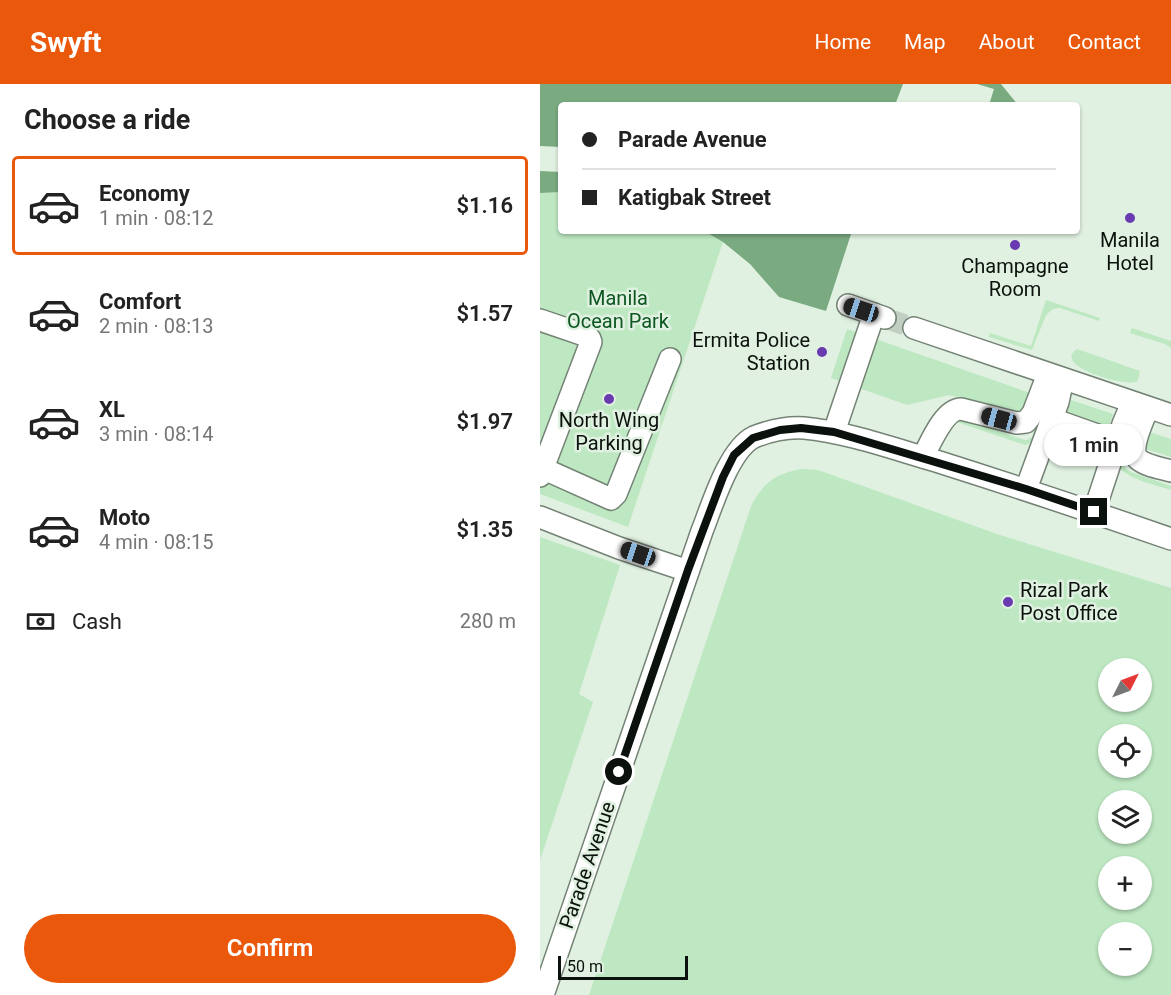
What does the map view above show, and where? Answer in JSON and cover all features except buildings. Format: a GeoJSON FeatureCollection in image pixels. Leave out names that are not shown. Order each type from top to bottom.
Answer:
{"type":"FeatureCollection","features":[{"type":"Feature","properties":{"kind":"street"},"geometry":{"type":"LineString","coordinates":[[848,305],[880,316],[834,432],[1026,489],[1171,539]]}},
{"type":"Feature","properties":{"kind":"street"},"geometry":{"type":"LineString","coordinates":[[540,320],[587,336],[591,342],[542,472],[611,499],[616,494],[670,358]]}},
{"type":"Feature","properties":{"kind":"street"},"geometry":{"type":"LineString","coordinates":[[914,328],[1171,415]]}},
{"type":"Feature","properties":{"kind":"street"},"geometry":{"type":"LineString","coordinates":[[923,457],[950,412],[961,409],[1017,423],[1026,422],[1055,377]]}},
{"type":"Feature","properties":{"kind":"street"},"geometry":{"type":"LineString","coordinates":[[1026,489],[1058,402],[1055,377]]}},
{"type":"Feature","properties":{"kind":"street"},"geometry":{"type":"LineString","coordinates":[[1094,512],[1117,442],[1140,405]]}},
{"type":"Feature","properties":{"kind":"street"},"geometry":{"type":"LineString","coordinates":[[1140,405],[1135,454],[1141,461],[1171,471]]}},
{"type":"Feature","properties":{"kind":"street"},"geometry":{"type":"LineString","coordinates":[[1052,419],[1117,442]]}},
{"type":"Feature","properties":{"kind":"street","name":"Parade Avenue"},"geometry":{"type":"LineString","coordinates":[[543,995],[688,570],[723,477],[734,455],[753,438],[780,430],[801,428],[834,432]]}},
{"type":"Feature","properties":{"kind":"street"},"geometry":{"type":"LineString","coordinates":[[540,517],[619,548],[688,570]]}},
{"type":"Feature","properties":{"kind":"green space","name":"Manila Ocean Park"},"geometry":{"type":"Polygon","coordinates":[[[558,192],[558,234],[709,234],[723,242],[628,527],[540,494],[540,193],[558,192]]]}},
{"type":"Feature","properties":{"kind":"green space"},"geometry":{"type":"Polygon","coordinates":[[[1046,300],[1100,318],[1099,321],[1060,308],[1053,309],[1046,315],[1032,350],[989,337],[990,333],[1031,346],[1046,300]]]}},
{"type":"Feature","properties":{"kind":"green space"},"geometry":{"type":"Polygon","coordinates":[[[1132,328],[1171,341],[1171,348],[1130,333],[1132,328]]]}},
{"type":"Feature","properties":{"kind":"green space"},"geometry":{"type":"Polygon","coordinates":[[[847,329],[1033,394],[1023,412],[1010,411],[949,395],[907,405],[831,378],[847,329]]]}},
{"type":"Feature","properties":{"kind":"green space"},"geometry":{"type":"Polygon","coordinates":[[[1077,349],[1140,371],[1138,380],[1135,382],[1118,381],[1081,368],[1074,362],[1072,355],[1077,349]]]}},
{"type":"Feature","properties":{"kind":"green space"},"geometry":{"type":"Polygon","coordinates":[[[1071,400],[1113,414],[1106,434],[1065,419],[1071,400]]]}},
{"type":"Feature","properties":{"kind":"green space"},"geometry":{"type":"Polygon","coordinates":[[[953,416],[1025,440],[1032,437],[1038,419],[1042,420],[1033,442],[1025,445],[951,420],[953,416]]]}},
{"type":"Feature","properties":{"kind":"green space"},"geometry":{"type":"Polygon","coordinates":[[[1062,429],[1103,443],[1099,464],[1090,461],[1089,453],[1080,448],[1065,446],[1060,452],[1052,449],[1062,429]]]}},
{"type":"Feature","properties":{"kind":"green space"},"geometry":{"type":"Polygon","coordinates":[[[1146,431],[1171,439],[1171,457],[1143,448],[1146,431]]]}},
{"type":"Feature","properties":{"kind":"green space"},"geometry":{"type":"Polygon","coordinates":[[[1122,448],[1127,450],[1123,464],[1126,469],[1171,486],[1171,490],[1142,481],[1122,470],[1118,465],[1122,448]]]}},
{"type":"Feature","properties":{"kind":"green space"},"geometry":{"type":"Polygon","coordinates":[[[801,469],[818,470],[997,534],[1171,588],[1171,995],[589,995],[751,506],[771,480],[801,469]]]}},
{"type":"Feature","properties":{"kind":"green space"},"geometry":{"type":"Polygon","coordinates":[[[540,537],[620,565],[579,694],[593,702],[540,860],[540,537]]]}},
{"type":"Feature","properties":{"kind":"shaded area"},"geometry":{"type":"Polygon","coordinates":[[[540,84],[903,84],[896,102],[558,102],[558,192],[540,193],[540,84]]]}},
{"type":"Feature","properties":{"kind":"shaded area"},"geometry":{"type":"Polygon","coordinates":[[[977,84],[1001,84],[1016,102],[990,102],[994,89],[977,84]]]}},
{"type":"Feature","properties":{"kind":"shaded area"},"geometry":{"type":"Polygon","coordinates":[[[709,234],[851,234],[826,311],[779,297],[750,264],[709,234]]]}},
{"type":"Feature","properties":{"kind":"pier"},"geometry":{"type":"Polygon","coordinates":[[[540,146],[558,147],[558,172],[540,171],[540,146]]]}},
{"type":"Feature","properties":{"kind":"tunnel"},"geometry":{"type":"LineString","coordinates":[[885,318],[914,328]]}},
{"type":"Feature","properties":{"kind":"place","name":"Manila Hotel"},"geometry":{"type":"Point","coordinates":[1130,218]}},
{"type":"Feature","properties":{"kind":"place","name":"Champagne Room"},"geometry":{"type":"Point","coordinates":[1015,245]}},
{"type":"Feature","properties":{"kind":"place","name":"Ermita Police Station"},"geometry":{"type":"Point","coordinates":[822,352]}},
{"type":"Feature","properties":{"kind":"place","name":"North Wing Parking"},"geometry":{"type":"Point","coordinates":[609,399]}},
{"type":"Feature","properties":{"kind":"place","name":"Rizal Park Post Office"},"geometry":{"type":"Point","coordinates":[1008,602]}},
{"type":"Feature","properties":{"kind":"route"},"geometry":{"type":"LineString","coordinates":[[619,772],[688,570],[723,477],[734,455],[753,438],[780,430],[801,428],[834,432],[923,457],[1094,512]]}}]}
